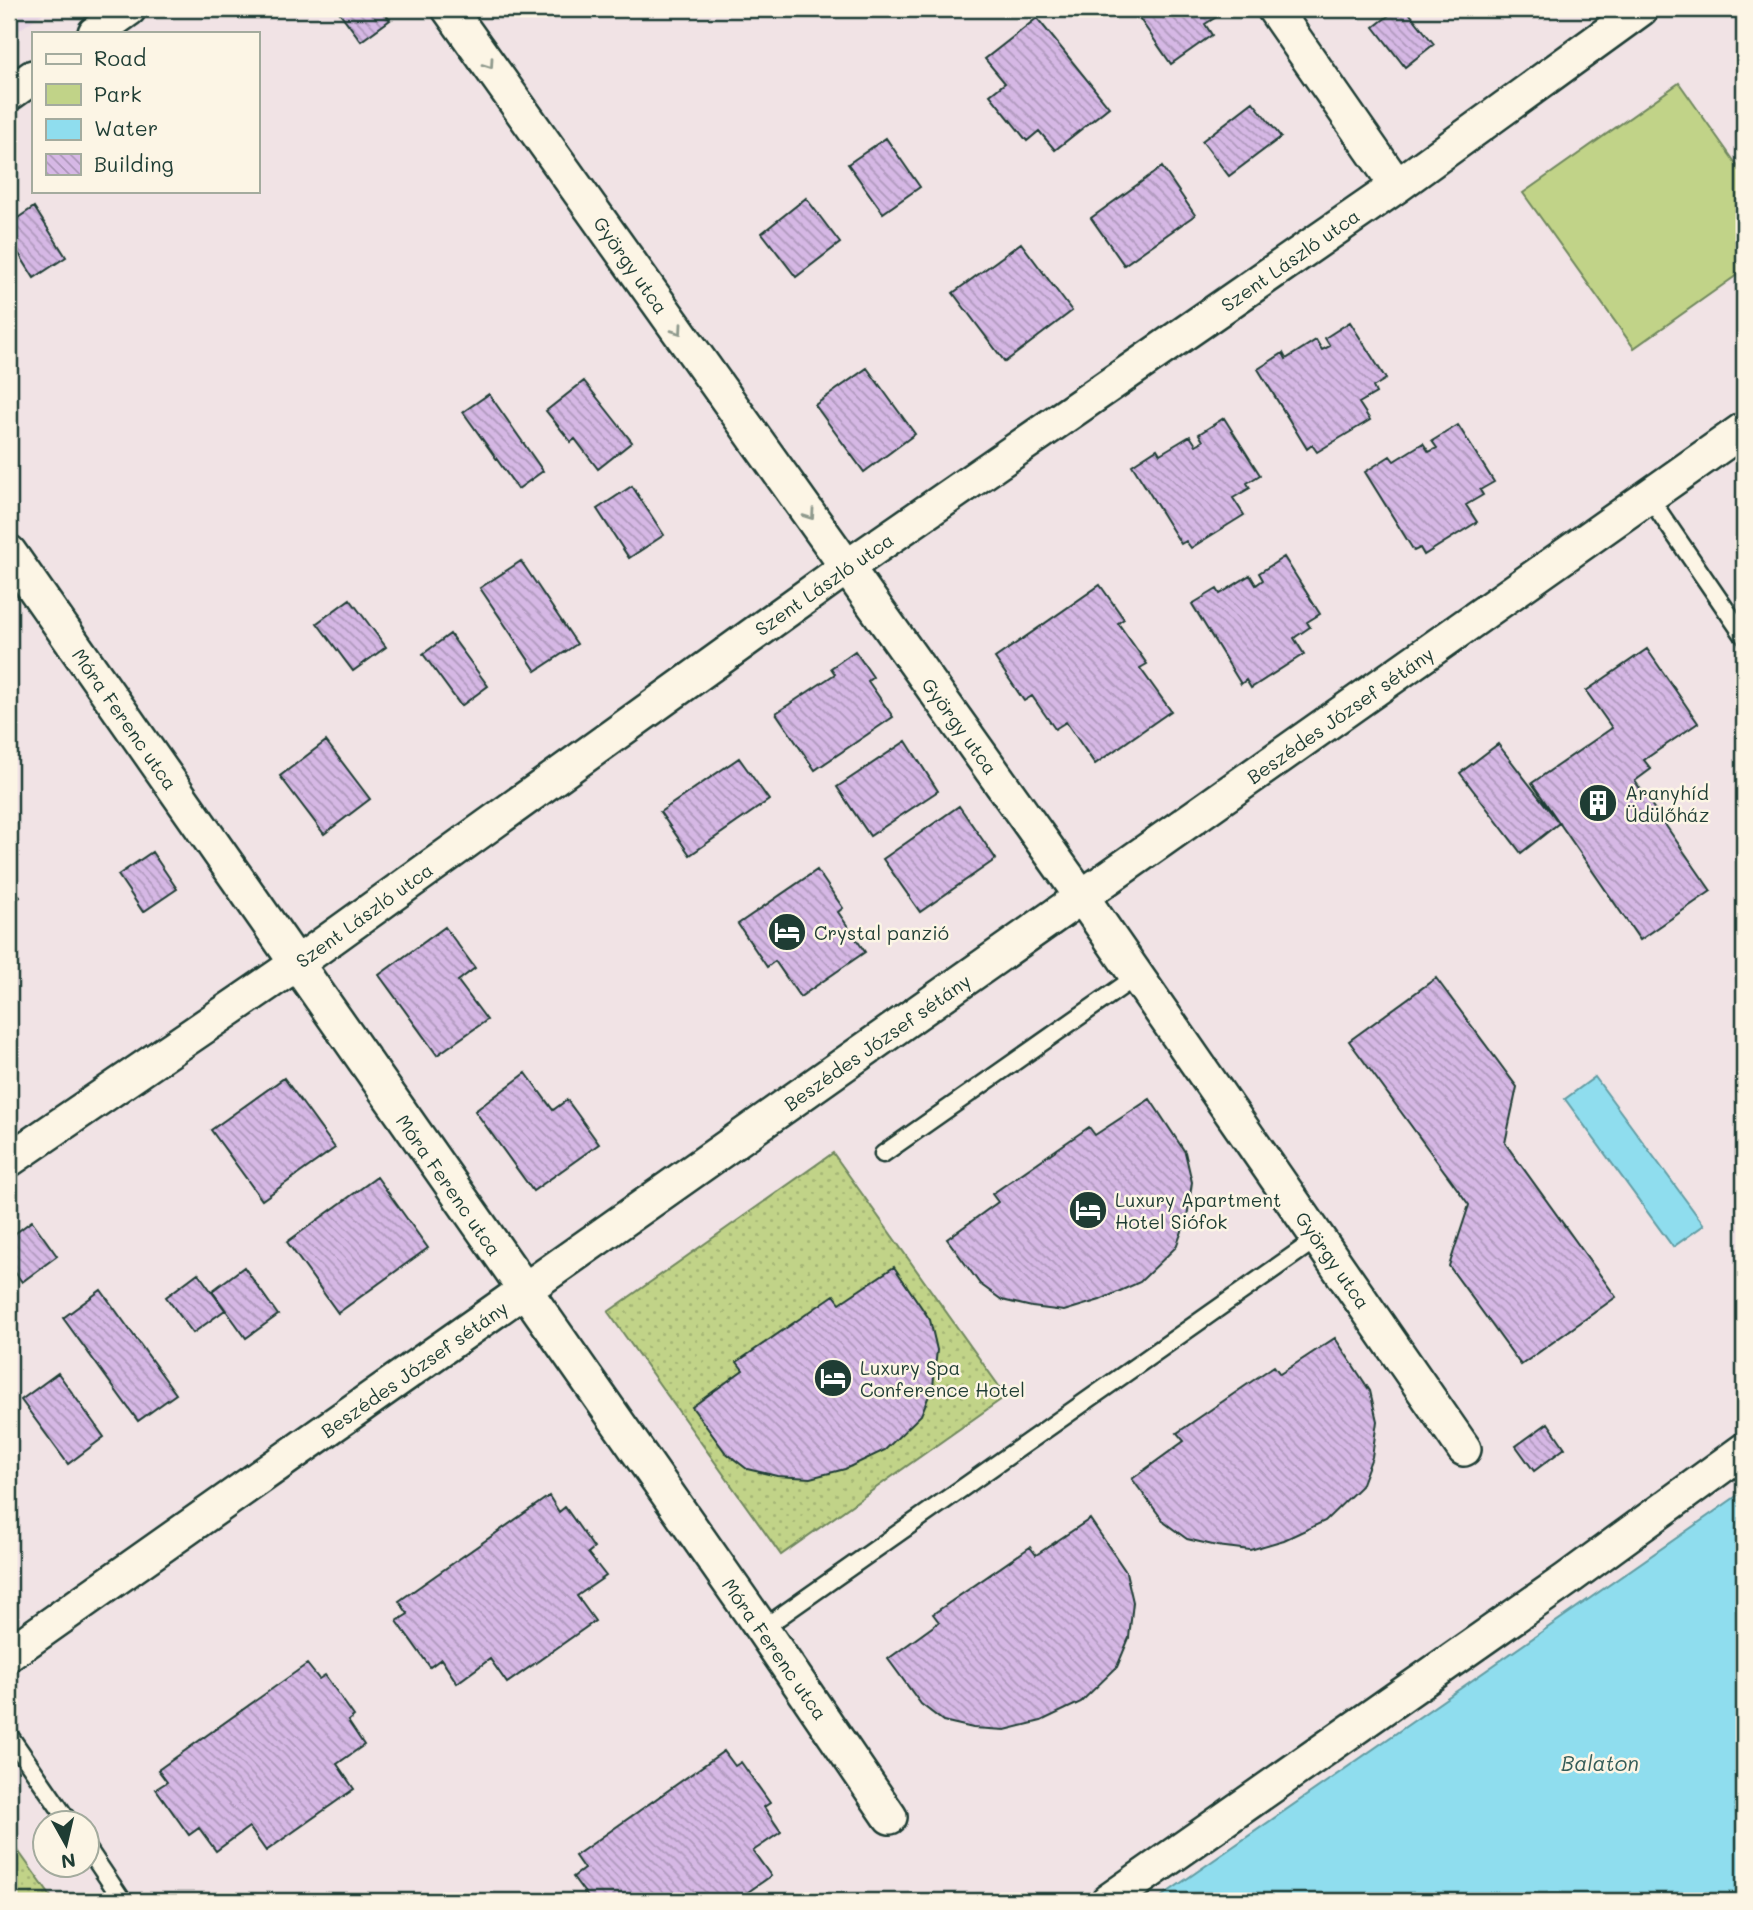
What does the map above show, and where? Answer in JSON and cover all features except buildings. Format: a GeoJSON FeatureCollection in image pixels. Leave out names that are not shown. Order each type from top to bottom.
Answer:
{"type":"FeatureCollection","features":[{"type":"Feature","properties":{"kind":"street"},"geometry":{"type":"LineString","coordinates":[[95,32],[129,9]]}},
{"type":"Feature","properties":{"kind":"street","name":"György utca"},"geometry":{"type":"LineString","coordinates":[[449,9],[1082,897],[1464,1449]]}},
{"type":"Feature","properties":{"kind":"street"},"geometry":{"type":"LineString","coordinates":[[1274,9],[1397,186]]}},
{"type":"Feature","properties":{"kind":"street","name":"Szent László utca"},"geometry":{"type":"LineString","coordinates":[[9,1160],[296,964],[847,567],[1397,186],[1641,9]]}},
{"type":"Feature","properties":{"kind":"street"},"geometry":{"type":"LineString","coordinates":[[9,94],[32,78]]}},
{"type":"Feature","properties":{"kind":"street","name":"Beszédes József sétány"},"geometry":{"type":"LineString","coordinates":[[9,1654],[1744,429]]}},
{"type":"Feature","properties":{"kind":"street","name":"Móra Ferenc utca"},"geometry":{"type":"LineString","coordinates":[[9,552],[762,1629],[890,1817]]}},
{"type":"Feature","properties":{"kind":"street"},"geometry":{"type":"LineString","coordinates":[[1108,1901],[1566,1580],[1744,1450]]}},
{"type":"Feature","properties":{"kind":"lane"},"geometry":{"type":"LineString","coordinates":[[1649,497],[1744,636]]}},
{"type":"Feature","properties":{"kind":"lane"},"geometry":{"type":"LineString","coordinates":[[883,1154],[1137,976]]}},
{"type":"Feature","properties":{"kind":"lane"},"geometry":{"type":"LineString","coordinates":[[762,1629],[1318,1238]]}},
{"type":"Feature","properties":{"kind":"lane"},"geometry":{"type":"LineString","coordinates":[[9,1735],[59,1808]]}},
{"type":"Feature","properties":{"kind":"lane"},"geometry":{"type":"LineString","coordinates":[[102,1870],[123,1901]]}},
{"type":"Feature","properties":{"kind":"shaded area"},"geometry":{"type":"Polygon","coordinates":[[[9,9],[49,9],[9,37],[9,9]]]}},
{"type":"Feature","properties":{"kind":"green space"},"geometry":{"type":"Polygon","coordinates":[[[1679,83],[1744,175],[1744,270],[1634,348],[1523,193],[1679,83]]]}},
{"type":"Feature","properties":{"kind":"green space"},"geometry":{"type":"Polygon","coordinates":[[[833,1153],[1006,1396],[781,1555],[608,1312],[833,1153]]]}},
{"type":"Feature","properties":{"kind":"green space"},"geometry":{"type":"Polygon","coordinates":[[[9,1838],[32,1870],[32,1878],[38,1878],[54,1901],[9,1901],[9,1838]]]}},
{"type":"Feature","properties":{"kind":"water"},"geometry":{"type":"Polygon","coordinates":[[[1595,1077],[1704,1225],[1673,1247],[1565,1099],[1595,1077]]]}},
{"type":"Feature","properties":{"kind":"water","name":"Balaton"},"geometry":{"type":"Polygon","coordinates":[[[1744,1491],[1744,1901],[1155,1901],[1744,1491]]]}},
{"type":"Feature","properties":{"kind":"place","name":"Aranyhíd Üdülőház"},"geometry":{"type":"Point","coordinates":[1598,803]}},
{"type":"Feature","properties":{"kind":"place","name":"Crystal panzió"},"geometry":{"type":"Point","coordinates":[787,932]}},
{"type":"Feature","properties":{"kind":"place","name":"Luxury Apartment Hotel Siófok"},"geometry":{"type":"Point","coordinates":[1088,1210]}},
{"type":"Feature","properties":{"kind":"place","name":"Luxury Spa Conference Hotel"},"geometry":{"type":"Point","coordinates":[833,1378]}}]}
